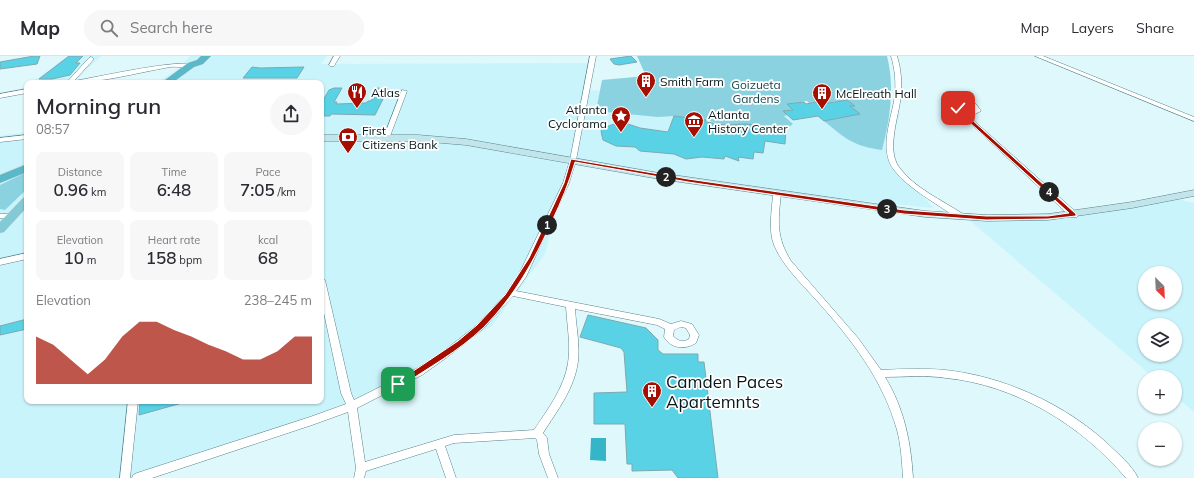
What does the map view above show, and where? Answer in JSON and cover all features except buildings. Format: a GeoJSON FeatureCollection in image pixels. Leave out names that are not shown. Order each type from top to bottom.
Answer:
{"type":"FeatureCollection","features":[{"type":"Feature","properties":{"kind":"highway"},"geometry":{"type":"LineString","coordinates":[[170,80],[194,60],[200,62],[206,56]]}},
{"type":"Feature","properties":{"kind":"highway"},"geometry":{"type":"LineString","coordinates":[[11,174],[13,170],[24,164]]}},
{"type":"Feature","properties":{"kind":"highway"},"geometry":{"type":"LineString","coordinates":[[0,179],[24,169]]}},
{"type":"Feature","properties":{"kind":"main road"},"geometry":{"type":"LineString","coordinates":[[324,139],[430,139],[466,142],[659,176],[777,194],[904,212],[960,216],[1048,218],[1074,215],[1194,193]]}},
{"type":"Feature","properties":{"kind":"main road"},"geometry":{"type":"LineString","coordinates":[[0,229],[6,216],[24,202]]}},
{"type":"Feature","properties":{"kind":"street"},"geometry":{"type":"LineString","coordinates":[[332,65],[337,56]]}},
{"type":"Feature","properties":{"kind":"street"},"geometry":{"type":"LineString","coordinates":[[137,478],[307,423],[352,406],[398,384],[443,356],[480,327],[510,293],[532,258],[566,183],[573,160],[593,56]]}},
{"type":"Feature","properties":{"kind":"street"},"geometry":{"type":"LineString","coordinates":[[894,56],[897,68],[898,95],[890,144],[891,159],[902,174],[960,216]]}},
{"type":"Feature","properties":{"kind":"street"},"geometry":{"type":"LineString","coordinates":[[1038,56],[1194,119]]}},
{"type":"Feature","properties":{"kind":"street"},"geometry":{"type":"LineString","coordinates":[[73,80],[91,59]]}},
{"type":"Feature","properties":{"kind":"street"},"geometry":{"type":"LineString","coordinates":[[89,80],[194,60]]}},
{"type":"Feature","properties":{"kind":"street"},"geometry":{"type":"LineString","coordinates":[[112,80],[116,75]]}},
{"type":"Feature","properties":{"kind":"street"},"geometry":{"type":"LineString","coordinates":[[386,139],[404,91]]}},
{"type":"Feature","properties":{"kind":"street"},"geometry":{"type":"LineString","coordinates":[[0,96],[24,92]]}},
{"type":"Feature","properties":{"kind":"street"},"geometry":{"type":"LineString","coordinates":[[964,112],[970,120],[1074,215]]}},
{"type":"Feature","properties":{"kind":"street"},"geometry":{"type":"LineString","coordinates":[[0,140],[24,136]]}},
{"type":"Feature","properties":{"kind":"street"},"geometry":{"type":"LineString","coordinates":[[777,194],[773,229],[779,250],[788,263],[858,343],[879,374],[896,410],[902,430],[906,450],[908,478]]}},
{"type":"Feature","properties":{"kind":"street"},"geometry":{"type":"LineString","coordinates":[[0,262],[24,257]]}},
{"type":"Feature","properties":{"kind":"street"},"geometry":{"type":"LineString","coordinates":[[510,293],[658,322],[670,328]]}},
{"type":"Feature","properties":{"kind":"street"},"geometry":{"type":"LineString","coordinates":[[324,294],[346,393],[352,406],[360,473],[454,440],[537,434],[542,438],[544,454],[553,478]]}},
{"type":"Feature","properties":{"kind":"street"},"geometry":{"type":"LineString","coordinates":[[537,434],[556,404],[568,380],[574,362],[570,305]]}},
{"type":"Feature","properties":{"kind":"street"},"geometry":{"type":"LineString","coordinates":[[879,374],[915,372],[956,375],[1007,389],[1042,404],[1072,422],[1105,448],[1133,478]]}},
{"type":"Feature","properties":{"kind":"street"},"geometry":{"type":"LineString","coordinates":[[125,478],[133,404]]}},
{"type":"Feature","properties":{"kind":"street"},"geometry":{"type":"LineString","coordinates":[[439,444],[451,478]]}},
{"type":"Feature","properties":{"kind":"shaded area"},"geometry":{"type":"Polygon","coordinates":[[[68,56],[101,56],[76,80],[35,80],[68,56]]]}},
{"type":"Feature","properties":{"kind":"shaded area"},"geometry":{"type":"Polygon","coordinates":[[[190,56],[327,56],[321,64],[592,63],[590,90],[900,114],[888,151],[900,174],[912,182],[933,208],[784,193],[568,160],[545,254],[492,326],[386,386],[154,478],[0,478],[0,136],[24,132],[24,404],[324,404],[324,80],[161,80],[178,69],[190,56]]]}},
{"type":"Feature","properties":{"kind":"shaded area"},"geometry":{"type":"Polygon","coordinates":[[[1172,198],[1194,203],[1194,412],[1182,402],[1182,370],[1145,370],[968,219],[1063,212],[1172,198]]]}},
{"type":"Feature","properties":{"kind":"shaded area"},"geometry":{"type":"Polygon","coordinates":[[[591,438],[606,438],[606,461],[590,460],[591,438]]]}},
{"type":"Feature","properties":{"kind":"green space","name":"Goizueta Gardens"},"geometry":{"type":"Polygon","coordinates":[[[637,56],[887,56],[891,79],[891,91],[889,115],[882,150],[850,141],[824,121],[845,117],[847,115],[859,114],[850,106],[854,105],[847,100],[832,102],[827,106],[820,101],[809,103],[807,101],[788,104],[793,110],[784,111],[788,115],[784,116],[793,124],[786,129],[746,124],[724,125],[706,120],[674,116],[658,117],[596,111],[602,80],[646,76],[637,56]]]}},
{"type":"Feature","properties":{"kind":"green space"},"geometry":{"type":"Polygon","coordinates":[[[24,173],[24,192],[5,210],[0,209],[0,185],[24,173]]]}},
{"type":"Feature","properties":{"kind":"place","name":"Smith Farm"},"geometry":{"type":"Point","coordinates":[646,98]}},
{"type":"Feature","properties":{"kind":"place","name":"Atlas"},"geometry":{"type":"Point","coordinates":[357,109]}},
{"type":"Feature","properties":{"kind":"place","name":"McElreath Hall"},"geometry":{"type":"Point","coordinates":[822,110]}},
{"type":"Feature","properties":{"kind":"place","name":"Atlanta Cyclorama"},"geometry":{"type":"Point","coordinates":[621,133]}},
{"type":"Feature","properties":{"kind":"place","name":"Atlanta History Center"},"geometry":{"type":"Point","coordinates":[694,138]}},
{"type":"Feature","properties":{"kind":"place","name":"First Citizens Bank"},"geometry":{"type":"Point","coordinates":[348,154]}},
{"type":"Feature","properties":{"kind":"place","name":"Camden Paces Apartemnts"},"geometry":{"type":"Point","coordinates":[652,408]}},
{"type":"Feature","properties":{"kind":"route"},"geometry":{"type":"LineString","coordinates":[[398,384],[419,372],[460,343],[480,327],[508,297],[522,277],[532,258],[566,183],[573,160],[601,166],[777,194],[904,212],[986,218],[1048,218],[1074,215],[958,108]]}}]}
